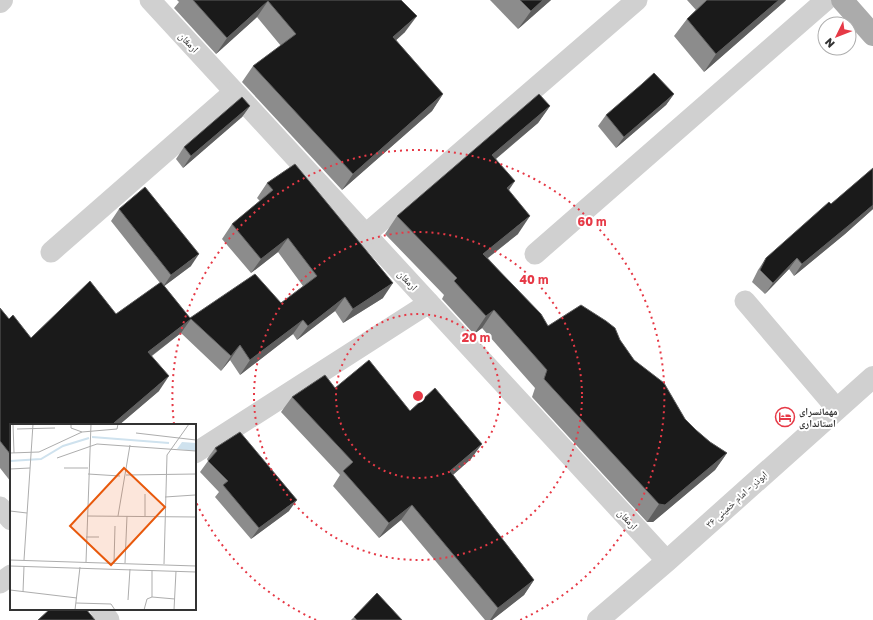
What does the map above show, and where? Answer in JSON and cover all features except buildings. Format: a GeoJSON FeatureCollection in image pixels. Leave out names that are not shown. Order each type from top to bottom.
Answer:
{"type":"FeatureCollection","features":[{"type":"Feature","properties":{"kind":"main road"},"geometry":{"type":"LineString","coordinates":[[842,0],[873,35]]}},
{"type":"Feature","properties":{"kind":"street","name":"ارمغان"},"geometry":{"type":"LineString","coordinates":[[150,0],[666,561]]}},
{"type":"Feature","properties":{"kind":"street"},"geometry":{"type":"LineString","coordinates":[[366,234],[637,0]]}},
{"type":"Feature","properties":{"kind":"street"},"geometry":{"type":"LineString","coordinates":[[535,254],[826,0]]}},
{"type":"Feature","properties":{"kind":"street"},"geometry":{"type":"LineString","coordinates":[[51,252],[234,92]]}},
{"type":"Feature","properties":{"kind":"street"},"geometry":{"type":"LineString","coordinates":[[746,301],[837,409]]}},
{"type":"Feature","properties":{"kind":"street"},"geometry":{"type":"LineString","coordinates":[[196,452],[429,303]]}},
{"type":"Feature","properties":{"kind":"street","name":"ابوذر - امام خمینی ۳۶"},"geometry":{"type":"LineString","coordinates":[[598,620],[873,377]]}},
{"type":"Feature","properties":{"kind":"street"},"geometry":{"type":"LineString","coordinates":[[0,507],[10,519]]}},
{"type":"Feature","properties":{"kind":"street"},"geometry":{"type":"LineString","coordinates":[[0,583],[10,576]]}},
{"type":"Feature","properties":{"kind":"street"},"geometry":{"type":"LineString","coordinates":[[101,610],[109,620]]}},
{"type":"Feature","properties":{"kind":"place","name":"مهمانسرای استانداری"},"geometry":{"type":"Point","coordinates":[785,417]}}]}
